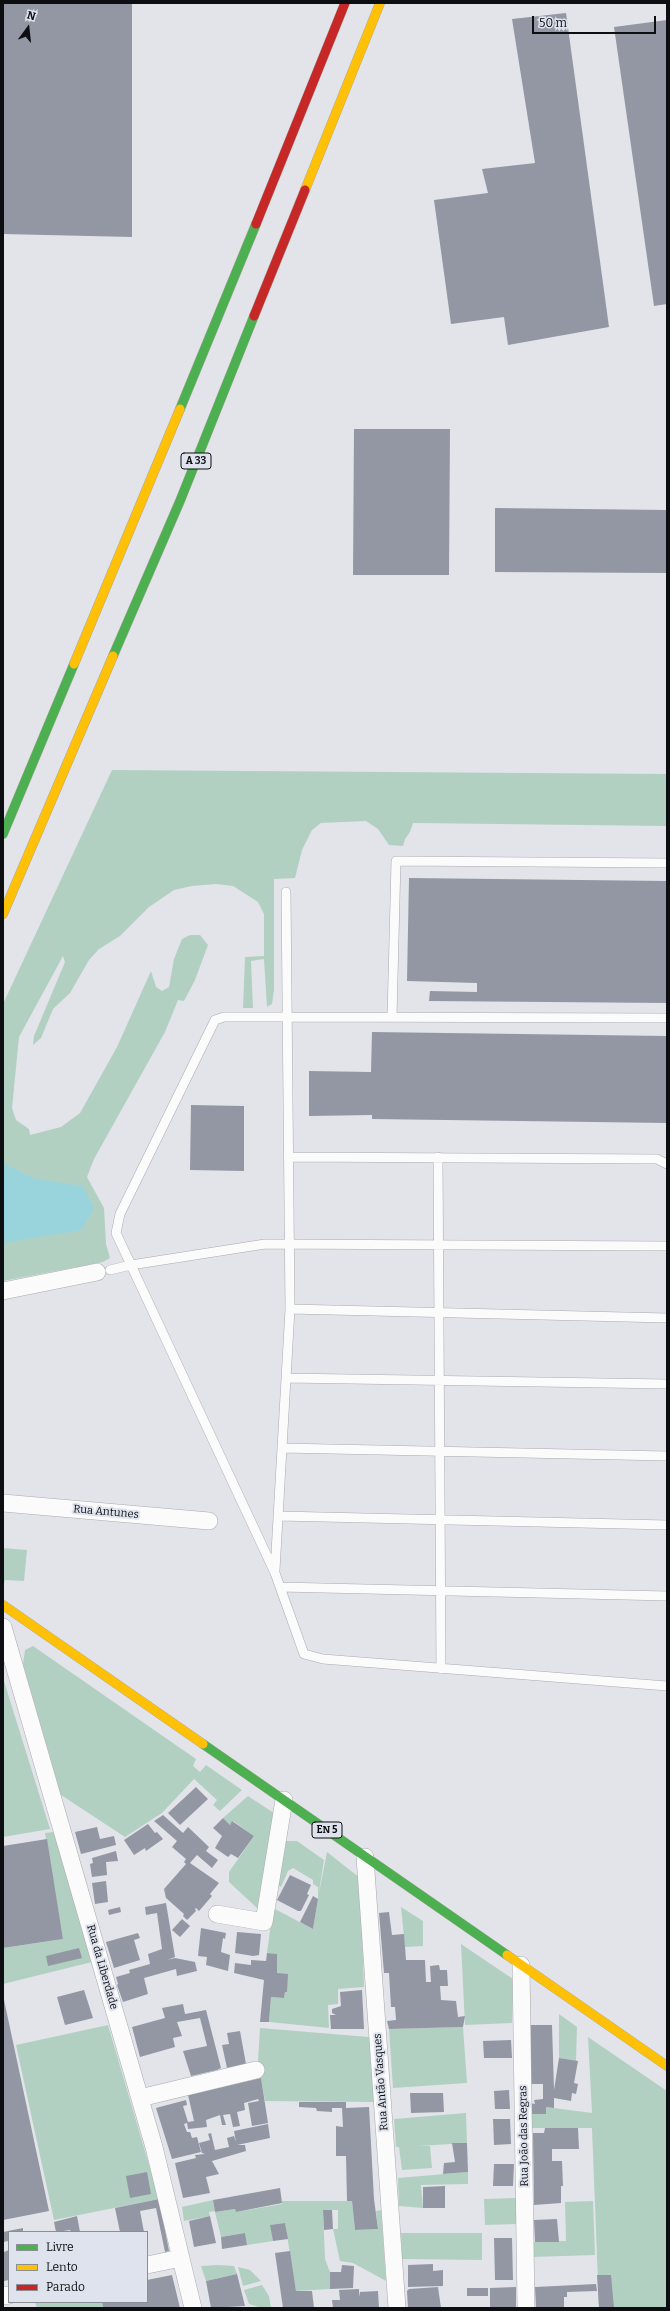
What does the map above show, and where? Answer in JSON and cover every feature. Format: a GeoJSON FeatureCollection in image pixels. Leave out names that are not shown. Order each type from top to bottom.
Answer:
{"type":"FeatureCollection","features":[{"type":"Feature","properties":{"kind":"main road"},"geometry":{"type":"LineString","coordinates":[[3,834],[163,452],[345,3]]}},
{"type":"Feature","properties":{"kind":"main road","name":"A 33"},"geometry":{"type":"LineString","coordinates":[[3,914],[180,501],[380,3]]}},
{"type":"Feature","properties":{"kind":"main road","name":"EN 5"},"geometry":{"type":"LineString","coordinates":[[3,1605],[667,2066]]}},
{"type":"Feature","properties":{"kind":"street"},"geometry":{"type":"LineString","coordinates":[[3,1291],[104,1271]]}},
{"type":"Feature","properties":{"kind":"street","name":"Rua Antunes"},"geometry":{"type":"LineString","coordinates":[[3,1502],[209,1522]]}},
{"type":"Feature","properties":{"kind":"street","name":"Rua da Liberdade"},"geometry":{"type":"LineString","coordinates":[[3,1627],[162,2175],[193,2308]]}},
{"type":"Feature","properties":{"kind":"street"},"geometry":{"type":"LineString","coordinates":[[217,1914],[264,1922],[284,1800]]}},
{"type":"Feature","properties":{"kind":"street","name":"Rua Antão Vasques"},"geometry":{"type":"LineString","coordinates":[[365,1857],[397,2308]]}},
{"type":"Feature","properties":{"kind":"street","name":"Rua João das Regras"},"geometry":{"type":"LineString","coordinates":[[522,1965],[526,2308]]}},
{"type":"Feature","properties":{"kind":"street"},"geometry":{"type":"LineString","coordinates":[[140,2098],[256,2070]]}},
{"type":"Feature","properties":{"kind":"street"},"geometry":{"type":"LineString","coordinates":[[148,2265],[181,2258]]}},
{"type":"Feature","properties":{"kind":"lane"},"geometry":{"type":"LineString","coordinates":[[392,1017],[396,860],[667,863]]}},
{"type":"Feature","properties":{"kind":"lane"},"geometry":{"type":"LineString","coordinates":[[275,1573],[290,1309],[286,892]]}},
{"type":"Feature","properties":{"kind":"lane"},"geometry":{"type":"LineString","coordinates":[[667,1018],[224,1017],[215,1020],[120,1214],[116,1232],[275,1573],[304,1654],[323,1660],[667,1686]]}},
{"type":"Feature","properties":{"kind":"lane"},"geometry":{"type":"LineString","coordinates":[[288,1157],[657,1159],[667,1164]]}},
{"type":"Feature","properties":{"kind":"lane"},"geometry":{"type":"LineString","coordinates":[[438,1157],[437,1244],[441,1669]]}},
{"type":"Feature","properties":{"kind":"lane"},"geometry":{"type":"LineString","coordinates":[[104,1271],[131,1265],[265,1244],[667,1246]]}},
{"type":"Feature","properties":{"kind":"lane"},"geometry":{"type":"LineString","coordinates":[[290,1309],[667,1318]]}},
{"type":"Feature","properties":{"kind":"lane"},"geometry":{"type":"LineString","coordinates":[[286,1378],[667,1384]]}},
{"type":"Feature","properties":{"kind":"lane"},"geometry":{"type":"LineString","coordinates":[[282,1448],[667,1456]]}},
{"type":"Feature","properties":{"kind":"lane"},"geometry":{"type":"LineString","coordinates":[[279,1516],[667,1525]]}},
{"type":"Feature","properties":{"kind":"lane"},"geometry":{"type":"LineString","coordinates":[[280,1587],[667,1596]]}},
{"type":"Feature","properties":{"kind":"lane"},"geometry":{"type":"LineString","coordinates":[[652,2055],[667,2056]]}},
{"type":"Feature","properties":{"kind":"green space"},"geometry":{"type":"Polygon","coordinates":[[[112,770],[667,774],[667,826],[413,823],[403,846],[389,845],[378,829],[366,821],[321,823],[312,830],[302,850],[295,878],[274,879],[274,990],[272,1004],[267,1007],[264,959],[251,961],[253,1008],[243,1008],[245,957],[264,956],[264,914],[258,902],[233,886],[216,884],[192,886],[174,890],[149,907],[120,936],[99,949],[89,960],[70,993],[53,1009],[41,1038],[33,1045],[34,1036],[65,962],[63,956],[19,1037],[12,1108],[16,1120],[29,1129],[30,1135],[61,1127],[80,1113],[117,1047],[151,971],[156,987],[162,991],[169,987],[174,959],[182,939],[190,935],[200,935],[208,945],[195,980],[184,1001],[178,1000],[165,1032],[94,1159],[87,1177],[104,1208],[106,1244],[110,1258],[103,1262],[3,1281],[3,1004],[112,770]]]}},
{"type":"Feature","properties":{"kind":"green space"},"geometry":{"type":"Polygon","coordinates":[[[3,1548],[27,1550],[24,1581],[5,1580],[3,1585],[3,1548]]]}},
{"type":"Feature","properties":{"kind":"green space"},"geometry":{"type":"Polygon","coordinates":[[[33,1646],[196,1759],[193,1766],[200,1772],[206,1765],[242,1790],[220,1811],[213,1805],[217,1800],[194,1779],[162,1813],[125,1837],[61,1795],[23,1664],[25,1650],[33,1646]]]}},
{"type":"Feature","properties":{"kind":"green space"},"geometry":{"type":"Polygon","coordinates":[[[3,1678],[50,1829],[3,1837],[3,1678]]]}},
{"type":"Feature","properties":{"kind":"green space"},"geometry":{"type":"Polygon","coordinates":[[[248,1796],[277,1815],[258,1909],[229,1882],[229,1872],[254,1836],[233,1821],[230,1825],[223,1818],[248,1796]]]}},
{"type":"Feature","properties":{"kind":"green space"},"geometry":{"type":"Polygon","coordinates":[[[54,1832],[92,1962],[3,1984],[3,1948],[63,1939],[45,1833],[54,1832]]]}},
{"type":"Feature","properties":{"kind":"green space"},"geometry":{"type":"Polygon","coordinates":[[[286,1841],[297,1841],[324,1860],[318,1898],[318,1887],[313,1884],[313,1880],[293,1868],[288,1871],[281,1887],[277,1885],[283,1844],[286,1841]]]}},
{"type":"Feature","properties":{"kind":"green space"},"geometry":{"type":"Polygon","coordinates":[[[327,1852],[360,1878],[364,1987],[338,1989],[338,2004],[328,2005],[329,2028],[269,2022],[271,1997],[284,1998],[285,1992],[277,1973],[277,1954],[267,1953],[273,1908],[313,1929],[327,1852]]]}},
{"type":"Feature","properties":{"kind":"green space"},"geometry":{"type":"Polygon","coordinates":[[[401,1907],[423,1921],[423,1946],[405,1947],[401,1907]]]}},
{"type":"Feature","properties":{"kind":"green space"},"geometry":{"type":"Polygon","coordinates":[[[461,1944],[513,1979],[512,2023],[465,2025],[461,1944]]]}},
{"type":"Feature","properties":{"kind":"green space"},"geometry":{"type":"Polygon","coordinates":[[[559,2014],[577,2027],[576,2061],[559,2058],[559,2014]]]}},
{"type":"Feature","properties":{"kind":"green space"},"geometry":{"type":"Polygon","coordinates":[[[108,2025],[159,2199],[54,2220],[16,2045],[108,2025]]]}},
{"type":"Feature","properties":{"kind":"green space"},"geometry":{"type":"Polygon","coordinates":[[[463,2027],[467,2083],[393,2088],[389,2029],[463,2027]]]}},
{"type":"Feature","properties":{"kind":"green space"},"geometry":{"type":"Polygon","coordinates":[[[260,2028],[369,2037],[374,2102],[265,2101],[258,2061],[260,2028]]]}},
{"type":"Feature","properties":{"kind":"green space"},"geometry":{"type":"Polygon","coordinates":[[[588,2037],[667,2091],[667,2308],[599,2308],[592,2128],[530,2128],[529,2114],[546,2114],[546,2107],[592,2113],[588,2037]]]}},
{"type":"Feature","properties":{"kind":"green space"},"geometry":{"type":"Polygon","coordinates":[[[466,2113],[467,2143],[419,2146],[430,2146],[432,2168],[402,2170],[399,2147],[396,2147],[394,2119],[466,2113]]]}},
{"type":"Feature","properties":{"kind":"green space"},"geometry":{"type":"Polygon","coordinates":[[[468,2172],[468,2184],[421,2185],[423,2208],[399,2206],[398,2178],[468,2172]]]}},
{"type":"Feature","properties":{"kind":"green space"},"geometry":{"type":"Polygon","coordinates":[[[516,2198],[518,2224],[485,2225],[484,2199],[516,2198]]]}},
{"type":"Feature","properties":{"kind":"green space"},"geometry":{"type":"Polygon","coordinates":[[[213,2200],[215,2211],[209,2212],[210,2216],[184,2221],[182,2207],[213,2200]]]}},
{"type":"Feature","properties":{"kind":"green space"},"geometry":{"type":"Polygon","coordinates":[[[282,2201],[352,2201],[355,2230],[378,2229],[376,2211],[381,2210],[386,2281],[353,2263],[340,2261],[333,2229],[338,2229],[338,2210],[323,2210],[325,2259],[330,2272],[330,2289],[296,2291],[285,2223],[271,2225],[273,2241],[247,2245],[245,2233],[221,2237],[215,2212],[235,2209],[236,2212],[282,2204],[282,2201]]]}},
{"type":"Feature","properties":{"kind":"green space"},"geometry":{"type":"Polygon","coordinates":[[[593,2201],[595,2255],[532,2257],[531,2242],[566,2241],[565,2202],[593,2201]]]}},
{"type":"Feature","properties":{"kind":"green space"},"geometry":{"type":"Polygon","coordinates":[[[401,2233],[482,2233],[482,2260],[402,2259],[401,2233]]]}},
{"type":"Feature","properties":{"kind":"green space"},"geometry":{"type":"Polygon","coordinates":[[[201,2266],[234,2266],[237,2274],[206,2281],[201,2266]]]}},
{"type":"Feature","properties":{"kind":"green space"},"geometry":{"type":"Polygon","coordinates":[[[238,2267],[250,2270],[261,2281],[243,2286],[238,2267]]]}},
{"type":"Feature","properties":{"kind":"green space"},"geometry":{"type":"Polygon","coordinates":[[[262,2285],[269,2296],[271,2308],[262,2308],[249,2304],[244,2290],[262,2285]]]}},
{"type":"Feature","properties":{"kind":"green space"},"geometry":{"type":"Polygon","coordinates":[[[35,2303],[102,2303],[103,2308],[37,2308],[35,2303]]]}},
{"type":"Feature","properties":{"kind":"water"},"geometry":{"type":"Polygon","coordinates":[[[3,1163],[35,1179],[83,1186],[94,1208],[82,1230],[3,1243],[3,1163]]]}},
{"type":"Feature","properties":{"kind":"building"},"geometry":{"type":"Polygon","coordinates":[[[3,3],[132,3],[132,237],[3,234],[3,3]]]}},
{"type":"Feature","properties":{"kind":"building"},"geometry":{"type":"Polygon","coordinates":[[[566,13],[609,327],[508,345],[504,317],[451,324],[434,200],[488,193],[482,169],[535,163],[512,19],[566,13]]]}},
{"type":"Feature","properties":{"kind":"building"},"geometry":{"type":"Polygon","coordinates":[[[667,20],[667,304],[654,306],[614,27],[667,20]]]}},
{"type":"Feature","properties":{"kind":"building"},"geometry":{"type":"Polygon","coordinates":[[[354,429],[450,429],[449,575],[353,575],[354,429]]]}},
{"type":"Feature","properties":{"kind":"building"},"geometry":{"type":"Polygon","coordinates":[[[495,508],[667,510],[667,573],[495,572],[495,508]]]}},
{"type":"Feature","properties":{"kind":"building"},"geometry":{"type":"Polygon","coordinates":[[[409,878],[667,881],[667,1003],[429,1001],[430,991],[477,992],[477,983],[407,981],[409,878]]]}},
{"type":"Feature","properties":{"kind":"building"},"geometry":{"type":"Polygon","coordinates":[[[372,1032],[667,1036],[667,1123],[372,1119],[372,1115],[309,1116],[309,1071],[371,1072],[372,1032]]]}},
{"type":"Feature","properties":{"kind":"building"},"geometry":{"type":"Polygon","coordinates":[[[191,1105],[244,1106],[244,1171],[190,1170],[191,1105]]]}},
{"type":"Feature","properties":{"kind":"building"},"geometry":{"type":"Polygon","coordinates":[[[196,1787],[208,1799],[180,1825],[168,1813],[196,1787]]]}},
{"type":"Feature","properties":{"kind":"building"},"geometry":{"type":"Polygon","coordinates":[[[163,1815],[183,1833],[188,1827],[209,1847],[206,1851],[218,1860],[212,1868],[197,1855],[190,1863],[219,1883],[210,1894],[212,1896],[199,1911],[196,1908],[196,1911],[187,1920],[183,1916],[184,1914],[166,1898],[164,1889],[186,1864],[184,1862],[186,1859],[172,1847],[177,1841],[154,1821],[163,1815]]]}},
{"type":"Feature","properties":{"kind":"building"},"geometry":{"type":"Polygon","coordinates":[[[223,1818],[230,1825],[232,1821],[254,1836],[238,1858],[231,1854],[228,1857],[215,1848],[222,1836],[213,1828],[223,1818]]]}},
{"type":"Feature","properties":{"kind":"building"},"geometry":{"type":"Polygon","coordinates":[[[148,1824],[155,1833],[157,1832],[163,1839],[146,1851],[145,1848],[134,1855],[124,1840],[148,1824]]]}},
{"type":"Feature","properties":{"kind":"building"},"geometry":{"type":"Polygon","coordinates":[[[97,1827],[100,1839],[114,1836],[116,1845],[81,1854],[75,1832],[97,1827]]]}},
{"type":"Feature","properties":{"kind":"building"},"geometry":{"type":"Polygon","coordinates":[[[47,1839],[63,1939],[3,1948],[3,1846],[47,1839]]]}},
{"type":"Feature","properties":{"kind":"building"},"geometry":{"type":"Polygon","coordinates":[[[116,1851],[118,1861],[106,1862],[107,1875],[92,1877],[90,1864],[93,1863],[92,1858],[116,1851]]]}},
{"type":"Feature","properties":{"kind":"building"},"geometry":{"type":"Polygon","coordinates":[[[290,1875],[311,1885],[307,1894],[309,1895],[301,1911],[298,1911],[277,1900],[290,1875]]]}},
{"type":"Feature","properties":{"kind":"building"},"geometry":{"type":"Polygon","coordinates":[[[106,1881],[108,1902],[95,1904],[92,1883],[106,1881]]]}},
{"type":"Feature","properties":{"kind":"building"},"geometry":{"type":"Polygon","coordinates":[[[313,1896],[318,1899],[313,1929],[300,1922],[313,1896]]]}},
{"type":"Feature","properties":{"kind":"building"},"geometry":{"type":"Polygon","coordinates":[[[166,1903],[175,1957],[167,1960],[175,1958],[195,1962],[197,1971],[177,1976],[176,1969],[144,1978],[148,1994],[123,2002],[116,1977],[130,1973],[129,1970],[150,1964],[148,1954],[162,1949],[157,1913],[146,1915],[145,1907],[166,1903]]]}},
{"type":"Feature","properties":{"kind":"building"},"geometry":{"type":"Polygon","coordinates":[[[120,1907],[121,1912],[109,1915],[108,1910],[120,1907]]]}},
{"type":"Feature","properties":{"kind":"building"},"geometry":{"type":"Polygon","coordinates":[[[389,1912],[392,1935],[404,1934],[406,1960],[425,1960],[426,1982],[431,1982],[430,1966],[439,1965],[440,1970],[447,1970],[448,1986],[440,1986],[441,2000],[456,2001],[458,2017],[465,2016],[463,2027],[389,2029],[387,2021],[396,2020],[395,2007],[391,2007],[389,1973],[384,1973],[379,1913],[389,1912]]]}},
{"type":"Feature","properties":{"kind":"building"},"geometry":{"type":"Polygon","coordinates":[[[182,1919],[190,1926],[180,1937],[172,1930],[182,1919]]]}},
{"type":"Feature","properties":{"kind":"building"},"geometry":{"type":"Polygon","coordinates":[[[201,1928],[226,1933],[225,1939],[223,1938],[221,1952],[230,1955],[228,1971],[206,1965],[207,1957],[198,1956],[201,1928]]]}},
{"type":"Feature","properties":{"kind":"building"},"geometry":{"type":"Polygon","coordinates":[[[237,1932],[261,1934],[259,1955],[253,1956],[235,1953],[237,1932]]]}},
{"type":"Feature","properties":{"kind":"building"},"geometry":{"type":"Polygon","coordinates":[[[138,1933],[140,1938],[134,1940],[140,1960],[114,1968],[106,1942],[138,1933]]]}},
{"type":"Feature","properties":{"kind":"building"},"geometry":{"type":"Polygon","coordinates":[[[79,1948],[82,1958],[48,1966],[46,1956],[79,1948]]]}},
{"type":"Feature","properties":{"kind":"building"},"geometry":{"type":"Polygon","coordinates":[[[267,1953],[277,1954],[277,1973],[288,1974],[287,1992],[285,1992],[284,1998],[271,1997],[269,2022],[260,2022],[264,1980],[234,1973],[235,1963],[251,1965],[251,1960],[266,1961],[267,1953]]]}},
{"type":"Feature","properties":{"kind":"building"},"geometry":{"type":"Polygon","coordinates":[[[84,1990],[93,2018],[65,2025],[57,1997],[84,1990]]]}},
{"type":"Feature","properties":{"kind":"building"},"geometry":{"type":"Polygon","coordinates":[[[362,1990],[364,2029],[331,2029],[330,2015],[336,2015],[332,2013],[332,2009],[341,2006],[340,1992],[362,1990]]]}},
{"type":"Feature","properties":{"kind":"building"},"geometry":{"type":"Polygon","coordinates":[[[3,1995],[49,2211],[3,2220],[3,1995]]]}},
{"type":"Feature","properties":{"kind":"building"},"geometry":{"type":"Polygon","coordinates":[[[183,2004],[185,2014],[206,2010],[221,2068],[191,2076],[183,2051],[207,2046],[200,2018],[177,2022],[182,2036],[173,2038],[175,2047],[140,2057],[132,2027],[165,2018],[162,2008],[183,2004]]]}},
{"type":"Feature","properties":{"kind":"building"},"geometry":{"type":"Polygon","coordinates":[[[529,2025],[552,2025],[554,2090],[559,2058],[578,2061],[574,2083],[578,2084],[576,2094],[572,2093],[571,2101],[554,2098],[554,2108],[546,2107],[546,2114],[532,2114],[530,2103],[535,2104],[534,2100],[543,2099],[543,2084],[530,2084],[529,2025]]]}},
{"type":"Feature","properties":{"kind":"building"},"geometry":{"type":"Polygon","coordinates":[[[240,2031],[246,2064],[227,2068],[222,2045],[229,2044],[227,2033],[240,2031]]]}},
{"type":"Feature","properties":{"kind":"building"},"geometry":{"type":"Polygon","coordinates":[[[511,2040],[512,2058],[484,2058],[483,2041],[511,2040]]]}},
{"type":"Feature","properties":{"kind":"building"},"geometry":{"type":"Polygon","coordinates":[[[261,2078],[268,2123],[252,2126],[248,2103],[259,2101],[258,2099],[244,2103],[245,2110],[237,2112],[240,2126],[233,2127],[230,2114],[223,2115],[226,2125],[222,2125],[220,2115],[206,2120],[207,2127],[188,2129],[187,2123],[184,2124],[187,2132],[190,2132],[192,2138],[197,2137],[201,2152],[172,2159],[156,2108],[186,2100],[187,2105],[183,2106],[188,2122],[194,2121],[188,2095],[261,2078]]]}},
{"type":"Feature","properties":{"kind":"building"},"geometry":{"type":"Polygon","coordinates":[[[509,2090],[510,2109],[495,2109],[494,2091],[509,2090]]]}},
{"type":"Feature","properties":{"kind":"building"},"geometry":{"type":"Polygon","coordinates":[[[410,2093],[443,2093],[444,2112],[411,2113],[410,2093]]]}},
{"type":"Feature","properties":{"kind":"building"},"geometry":{"type":"Polygon","coordinates":[[[299,2102],[346,2102],[346,2108],[369,2107],[374,2199],[378,2229],[355,2230],[352,2201],[347,2201],[346,2156],[336,2156],[336,2126],[343,2127],[342,2108],[332,2108],[332,2112],[317,2111],[316,2108],[299,2107],[299,2102]]]}},
{"type":"Feature","properties":{"kind":"building"},"geometry":{"type":"Polygon","coordinates":[[[493,2119],[510,2119],[511,2144],[494,2145],[493,2119]]]}},
{"type":"Feature","properties":{"kind":"building"},"geometry":{"type":"Polygon","coordinates":[[[268,2124],[270,2138],[237,2145],[245,2145],[246,2151],[212,2161],[219,2174],[206,2177],[210,2193],[183,2198],[175,2163],[196,2158],[195,2155],[205,2154],[202,2153],[199,2143],[210,2140],[208,2134],[211,2133],[215,2150],[229,2147],[227,2138],[234,2136],[236,2142],[234,2131],[268,2124]]]}},
{"type":"Feature","properties":{"kind":"building"},"geometry":{"type":"Polygon","coordinates":[[[545,2128],[578,2128],[579,2149],[552,2149],[552,2161],[562,2161],[563,2186],[561,2186],[561,2203],[534,2205],[533,2133],[544,2133],[545,2128]]]}},
{"type":"Feature","properties":{"kind":"building"},"geometry":{"type":"Polygon","coordinates":[[[452,2143],[467,2143],[468,2172],[443,2174],[444,2163],[455,2162],[452,2143]]]}},
{"type":"Feature","properties":{"kind":"building"},"geometry":{"type":"Polygon","coordinates":[[[494,2164],[514,2164],[513,2186],[493,2186],[494,2164]]]}},
{"type":"Feature","properties":{"kind":"building"},"geometry":{"type":"Polygon","coordinates":[[[147,2172],[151,2194],[130,2198],[126,2176],[147,2172]]]}},
{"type":"Feature","properties":{"kind":"building"},"geometry":{"type":"Polygon","coordinates":[[[445,2186],[445,2208],[423,2208],[423,2187],[445,2186]]]}},
{"type":"Feature","properties":{"kind":"building"},"geometry":{"type":"Polygon","coordinates":[[[280,2188],[282,2203],[236,2212],[235,2209],[215,2212],[213,2200],[280,2188]]]}},
{"type":"Feature","properties":{"kind":"building"},"geometry":{"type":"Polygon","coordinates":[[[159,2199],[169,2251],[165,2252],[156,2208],[140,2211],[144,2231],[120,2231],[115,2208],[159,2199]]]}},
{"type":"Feature","properties":{"kind":"building"},"geometry":{"type":"Polygon","coordinates":[[[323,2210],[332,2210],[333,2229],[324,2230],[323,2210]]]}},
{"type":"Feature","properties":{"kind":"building"},"geometry":{"type":"Polygon","coordinates":[[[77,2216],[80,2231],[56,2231],[54,2222],[77,2216]]]}},
{"type":"Feature","properties":{"kind":"building"},"geometry":{"type":"Polygon","coordinates":[[[210,2216],[216,2243],[194,2247],[189,2221],[210,2216]]]}},
{"type":"Feature","properties":{"kind":"building"},"geometry":{"type":"Polygon","coordinates":[[[557,2219],[559,2242],[535,2242],[534,2220],[557,2219]]]}},
{"type":"Feature","properties":{"kind":"building"},"geometry":{"type":"Polygon","coordinates":[[[285,2223],[288,2239],[273,2241],[270,2225],[285,2223]]]}},
{"type":"Feature","properties":{"kind":"building"},"geometry":{"type":"Polygon","coordinates":[[[23,2228],[23,2231],[8,2231],[23,2228]]]}},
{"type":"Feature","properties":{"kind":"building"},"geometry":{"type":"Polygon","coordinates":[[[8,2231],[8,2241],[3,2242],[3,2232],[8,2231]]]}},
{"type":"Feature","properties":{"kind":"building"},"geometry":{"type":"Polygon","coordinates":[[[245,2233],[247,2245],[222,2249],[221,2237],[245,2233]]]}},
{"type":"Feature","properties":{"kind":"building"},"geometry":{"type":"Polygon","coordinates":[[[494,2238],[512,2238],[513,2280],[495,2280],[494,2238]]]}},
{"type":"Feature","properties":{"kind":"building"},"geometry":{"type":"Polygon","coordinates":[[[8,2250],[8,2280],[4,2281],[4,2252],[8,2250]]]}},
{"type":"Feature","properties":{"kind":"building"},"geometry":{"type":"Polygon","coordinates":[[[290,2251],[296,2291],[312,2291],[314,2308],[283,2308],[275,2253],[290,2251]]]}},
{"type":"Feature","properties":{"kind":"building"},"geometry":{"type":"Polygon","coordinates":[[[433,2264],[433,2271],[443,2270],[443,2286],[408,2287],[408,2265],[433,2264]]]}},
{"type":"Feature","properties":{"kind":"building"},"geometry":{"type":"Polygon","coordinates":[[[342,2265],[354,2266],[353,2288],[330,2289],[330,2272],[341,2272],[342,2265]]]}},
{"type":"Feature","properties":{"kind":"building"},"geometry":{"type":"Polygon","coordinates":[[[237,2274],[245,2306],[211,2308],[206,2281],[237,2274]]]}},
{"type":"Feature","properties":{"kind":"building"},"geometry":{"type":"Polygon","coordinates":[[[172,2275],[180,2308],[103,2308],[102,2303],[148,2303],[148,2280],[172,2275]]]}},
{"type":"Feature","properties":{"kind":"building"},"geometry":{"type":"Polygon","coordinates":[[[597,2275],[611,2275],[614,2308],[599,2308],[597,2275]]]}},
{"type":"Feature","properties":{"kind":"building"},"geometry":{"type":"Polygon","coordinates":[[[596,2284],[597,2291],[567,2292],[567,2297],[564,2297],[564,2308],[536,2308],[535,2287],[596,2284]]]}},
{"type":"Feature","properties":{"kind":"building"},"geometry":{"type":"Polygon","coordinates":[[[438,2287],[441,2308],[408,2308],[407,2291],[409,2289],[438,2287]]]}},
{"type":"Feature","properties":{"kind":"building"},"geometry":{"type":"Polygon","coordinates":[[[516,2287],[516,2308],[490,2308],[490,2288],[516,2287]]]}},
{"type":"Feature","properties":{"kind":"building"},"geometry":{"type":"Polygon","coordinates":[[[467,2288],[488,2288],[488,2296],[467,2296],[467,2288]]]}},
{"type":"Feature","properties":{"kind":"building"},"geometry":{"type":"Polygon","coordinates":[[[359,2289],[359,2297],[360,2292],[378,2291],[379,2308],[333,2308],[332,2300],[340,2300],[339,2290],[359,2289]]]}},
{"type":"Feature","properties":{"kind":"traffic: fast"},"geometry":{"type":"LineString","coordinates":[[180,409],[256,224]]}},
{"type":"Feature","properties":{"kind":"traffic: fast"},"geometry":{"type":"LineString","coordinates":[[113,656],[180,501],[254,316]]}},
{"type":"Feature","properties":{"kind":"traffic: fast"},"geometry":{"type":"LineString","coordinates":[[3,834],[74,664]]}},
{"type":"Feature","properties":{"kind":"traffic: fast"},"geometry":{"type":"LineString","coordinates":[[203,1744],[507,1955]]}},
{"type":"Feature","properties":{"kind":"traffic: slow"},"geometry":{"type":"LineString","coordinates":[[305,190],[380,3]]}},
{"type":"Feature","properties":{"kind":"traffic: slow"},"geometry":{"type":"LineString","coordinates":[[74,664],[180,409]]}},
{"type":"Feature","properties":{"kind":"traffic: slow"},"geometry":{"type":"LineString","coordinates":[[3,914],[113,656]]}},
{"type":"Feature","properties":{"kind":"traffic: slow"},"geometry":{"type":"LineString","coordinates":[[3,1605],[203,1744]]}},
{"type":"Feature","properties":{"kind":"traffic: slow"},"geometry":{"type":"LineString","coordinates":[[507,1955],[667,2066]]}},
{"type":"Feature","properties":{"kind":"traffic: jam"},"geometry":{"type":"LineString","coordinates":[[256,224],[345,3]]}},
{"type":"Feature","properties":{"kind":"traffic: jam"},"geometry":{"type":"LineString","coordinates":[[254,316],[305,190]]}}]}
